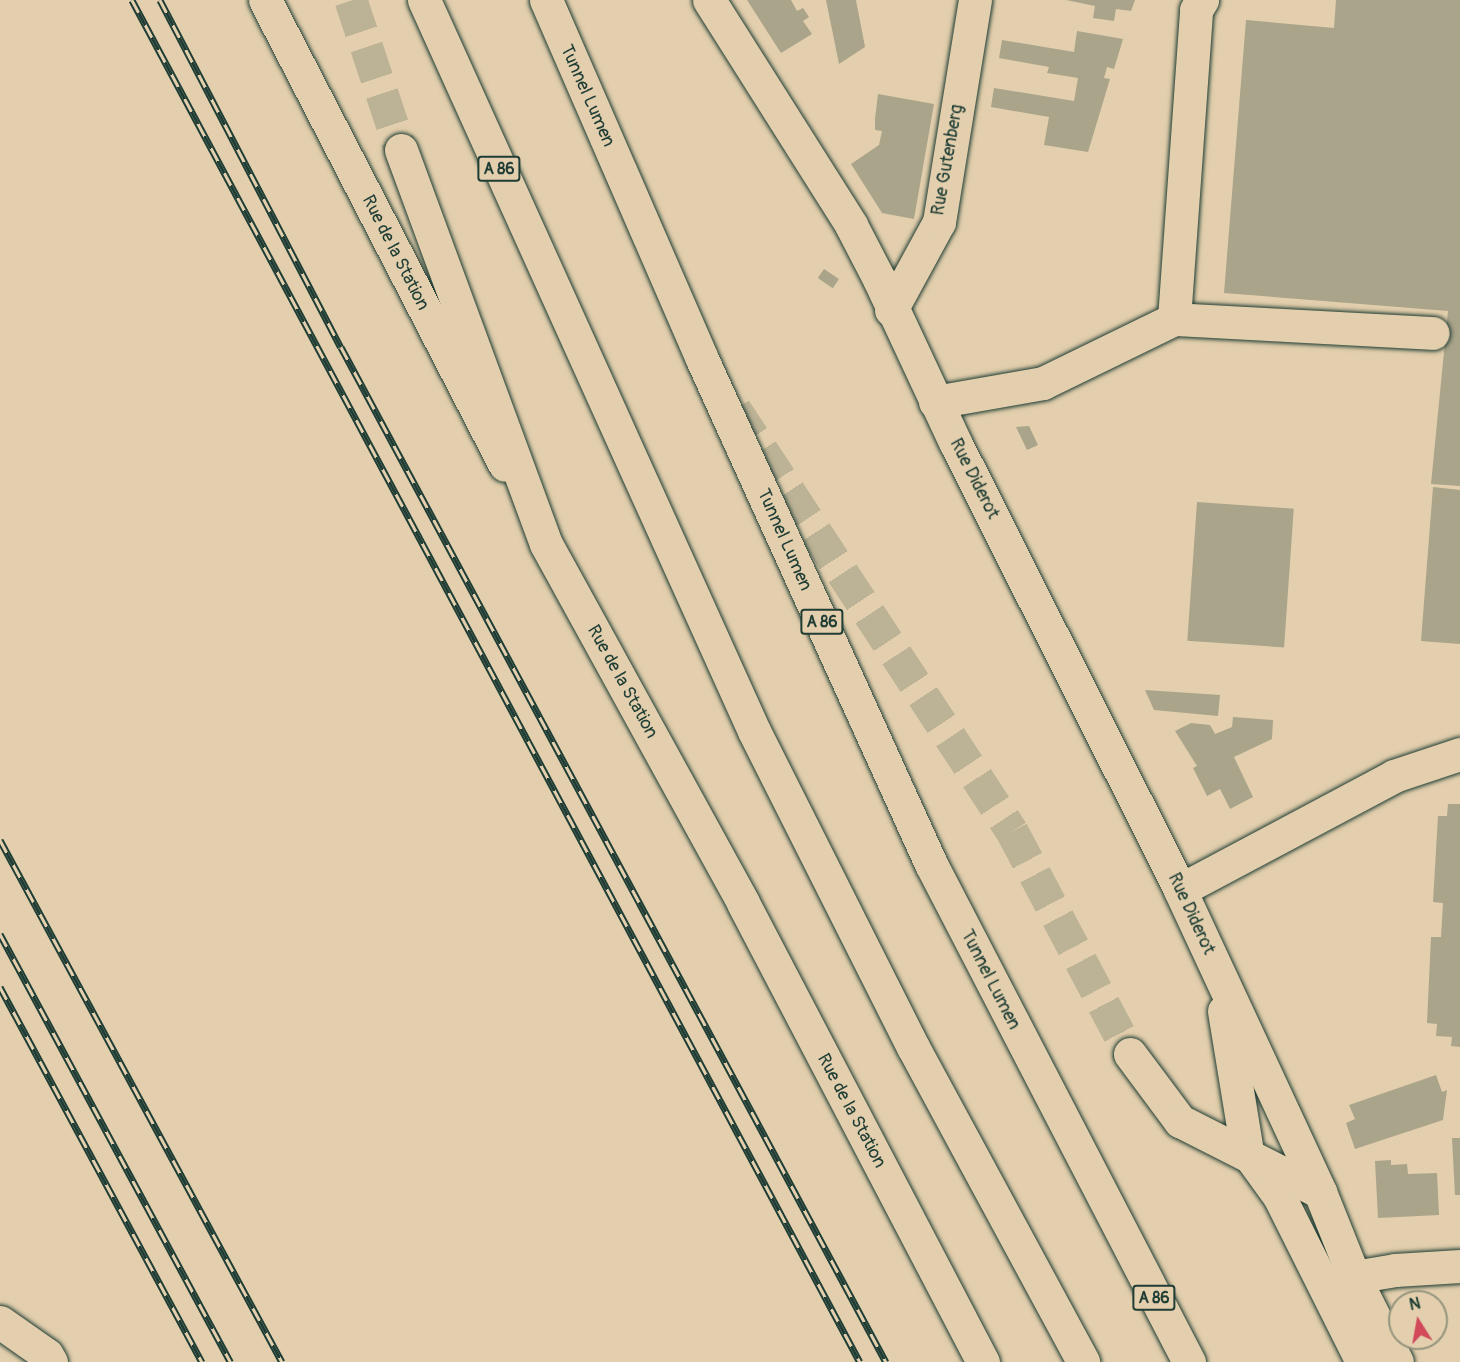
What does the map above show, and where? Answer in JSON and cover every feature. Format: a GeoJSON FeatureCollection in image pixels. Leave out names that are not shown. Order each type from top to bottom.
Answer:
{"type":"FeatureCollection","features":[{"type":"Feature","properties":{"kind":"main road","name":"Rue de la Station"},"geometry":{"type":"LineString","coordinates":[[265,0],[546,544],[743,903],[983,1362]]}},
{"type":"Feature","properties":{"kind":"main road","name":"A 86"},"geometry":{"type":"LineString","coordinates":[[424,0],[574,338],[754,731],[913,1047],[1083,1362]]}},
{"type":"Feature","properties":{"kind":"main road","name":"Tunnel Lumen"},"geometry":{"type":"LineString","coordinates":[[546,0],[702,359],[932,864],[1120,1233],[1189,1362]]}},
{"type":"Feature","properties":{"kind":"main road","name":"Rue Diderot"},"geometry":{"type":"LineString","coordinates":[[709,0],[851,225],[935,402],[1180,890],[1320,1192],[1354,1277],[1397,1362]]}},
{"type":"Feature","properties":{"kind":"main road","name":"Rue Gutenberg"},"geometry":{"type":"LineString","coordinates":[[891,310],[939,222],[975,0]]}},
{"type":"Feature","properties":{"kind":"main road"},"geometry":{"type":"LineString","coordinates":[[1174,319],[1196,10],[1202,0]]}},
{"type":"Feature","properties":{"kind":"main road"},"geometry":{"type":"LineString","coordinates":[[401,150],[546,544]]}},
{"type":"Feature","properties":{"kind":"main road"},"geometry":{"type":"LineString","coordinates":[[935,402],[1043,383],[1174,319],[1433,333]]}},
{"type":"Feature","properties":{"kind":"main road"},"geometry":{"type":"LineString","coordinates":[[1180,890],[1394,776],[1460,754]]}},
{"type":"Feature","properties":{"kind":"main road","name":"Rue Diderot"},"geometry":{"type":"LineString","coordinates":[[1217,971],[1247,1152],[1279,1196],[1362,1362]]}},
{"type":"Feature","properties":{"kind":"main road"},"geometry":{"type":"LineString","coordinates":[[1130,1054],[1180,1121],[1247,1152],[1320,1192]]}},
{"type":"Feature","properties":{"kind":"main road"},"geometry":{"type":"LineString","coordinates":[[1354,1277],[1395,1269],[1460,1266]]}},
{"type":"Feature","properties":{"kind":"main road"},"geometry":{"type":"LineString","coordinates":[[0,1322],[47,1355],[51,1362]]}},
{"type":"Feature","properties":{"kind":"building"},"geometry":{"type":"Polygon","coordinates":[[[747,0],[791,0],[797,11],[803,8],[809,17],[803,21],[812,34],[781,53],[747,0]]]}},
{"type":"Feature","properties":{"kind":"building"},"geometry":{"type":"Polygon","coordinates":[[[826,0],[856,0],[865,47],[839,64],[826,0]]]}},
{"type":"Feature","properties":{"kind":"building"},"geometry":{"type":"Polygon","coordinates":[[[1066,0],[1135,0],[1131,11],[1116,9],[1114,21],[1093,18],[1095,6],[1066,0]]]}},
{"type":"Feature","properties":{"kind":"building"},"geometry":{"type":"Polygon","coordinates":[[[1336,0],[1460,0],[1460,486],[1431,484],[1448,311],[1224,293],[1246,20],[1334,28],[1336,0]]]}},
{"type":"Feature","properties":{"kind":"building"},"geometry":{"type":"Polygon","coordinates":[[[1077,31],[1123,39],[1114,69],[1107,67],[1104,78],[1110,79],[1088,152],[1044,145],[1049,117],[991,107],[994,88],[1074,101],[1078,78],[1047,73],[1049,67],[999,58],[1002,40],[1074,52],[1077,31]]]}},
{"type":"Feature","properties":{"kind":"building"},"geometry":{"type":"Polygon","coordinates":[[[878,94],[934,104],[914,219],[882,213],[851,164],[879,145],[882,131],[875,130],[878,94]]]}},
{"type":"Feature","properties":{"kind":"building"},"geometry":{"type":"Polygon","coordinates":[[[824,269],[839,279],[833,288],[818,278],[824,269]]]}},
{"type":"Feature","properties":{"kind":"building"},"geometry":{"type":"Polygon","coordinates":[[[1029,426],[1038,445],[1027,450],[1016,427],[1029,426]]]}},
{"type":"Feature","properties":{"kind":"building"},"geometry":{"type":"Polygon","coordinates":[[[1433,487],[1460,490],[1460,644],[1421,641],[1433,487]]]}},
{"type":"Feature","properties":{"kind":"building"},"geometry":{"type":"Polygon","coordinates":[[[1197,502],[1294,509],[1284,647],[1187,641],[1197,502]]]}},
{"type":"Feature","properties":{"kind":"building"},"geometry":{"type":"Polygon","coordinates":[[[1145,690],[1220,695],[1218,716],[1154,710],[1145,690]]]}},
{"type":"Feature","properties":{"kind":"building"},"geometry":{"type":"Polygon","coordinates":[[[1233,717],[1273,720],[1272,739],[1234,757],[1253,797],[1230,809],[1220,789],[1207,796],[1193,768],[1197,766],[1175,731],[1191,723],[1210,725],[1215,734],[1232,727],[1233,717]]]}},
{"type":"Feature","properties":{"kind":"building"},"geometry":{"type":"Polygon","coordinates":[[[1448,804],[1460,804],[1460,1047],[1451,1046],[1452,1037],[1436,1036],[1437,1024],[1427,1023],[1431,937],[1441,937],[1443,903],[1433,902],[1438,816],[1447,816],[1448,804]]]}},
{"type":"Feature","properties":{"kind":"building"},"geometry":{"type":"Polygon","coordinates":[[[1436,1075],[1442,1092],[1447,1090],[1443,1120],[1355,1149],[1346,1123],[1355,1119],[1349,1105],[1436,1075]]]}},
{"type":"Feature","properties":{"kind":"building"},"geometry":{"type":"Polygon","coordinates":[[[1452,1138],[1460,1138],[1460,1195],[1455,1195],[1452,1138]]]}},
{"type":"Feature","properties":{"kind":"building"},"geometry":{"type":"Polygon","coordinates":[[[1391,1160],[1391,1165],[1407,1164],[1408,1174],[1437,1173],[1439,1215],[1378,1218],[1375,1161],[1391,1160]]]}},
{"type":"Feature","properties":{"kind":"tunnel"},"geometry":{"type":"LineString","coordinates":[[351,0],[401,150]]}},
{"type":"Feature","properties":{"kind":"tunnel"},"geometry":{"type":"LineString","coordinates":[[735,409],[1012,831],[1130,1054]]}},
{"type":"Feature","properties":{"kind":"railway"},"geometry":{"type":"LineString","coordinates":[[132,0],[860,1362]]}},
{"type":"Feature","properties":{"kind":"railway"},"geometry":{"type":"LineString","coordinates":[[160,0],[341,347],[886,1362]]}},
{"type":"Feature","properties":{"kind":"railway"},"geometry":{"type":"LineString","coordinates":[[0,840],[282,1362]]}},
{"type":"Feature","properties":{"kind":"railway"},"geometry":{"type":"LineString","coordinates":[[0,934],[230,1362]]}},
{"type":"Feature","properties":{"kind":"railway"},"geometry":{"type":"LineString","coordinates":[[0,987],[202,1362]]}}]}
